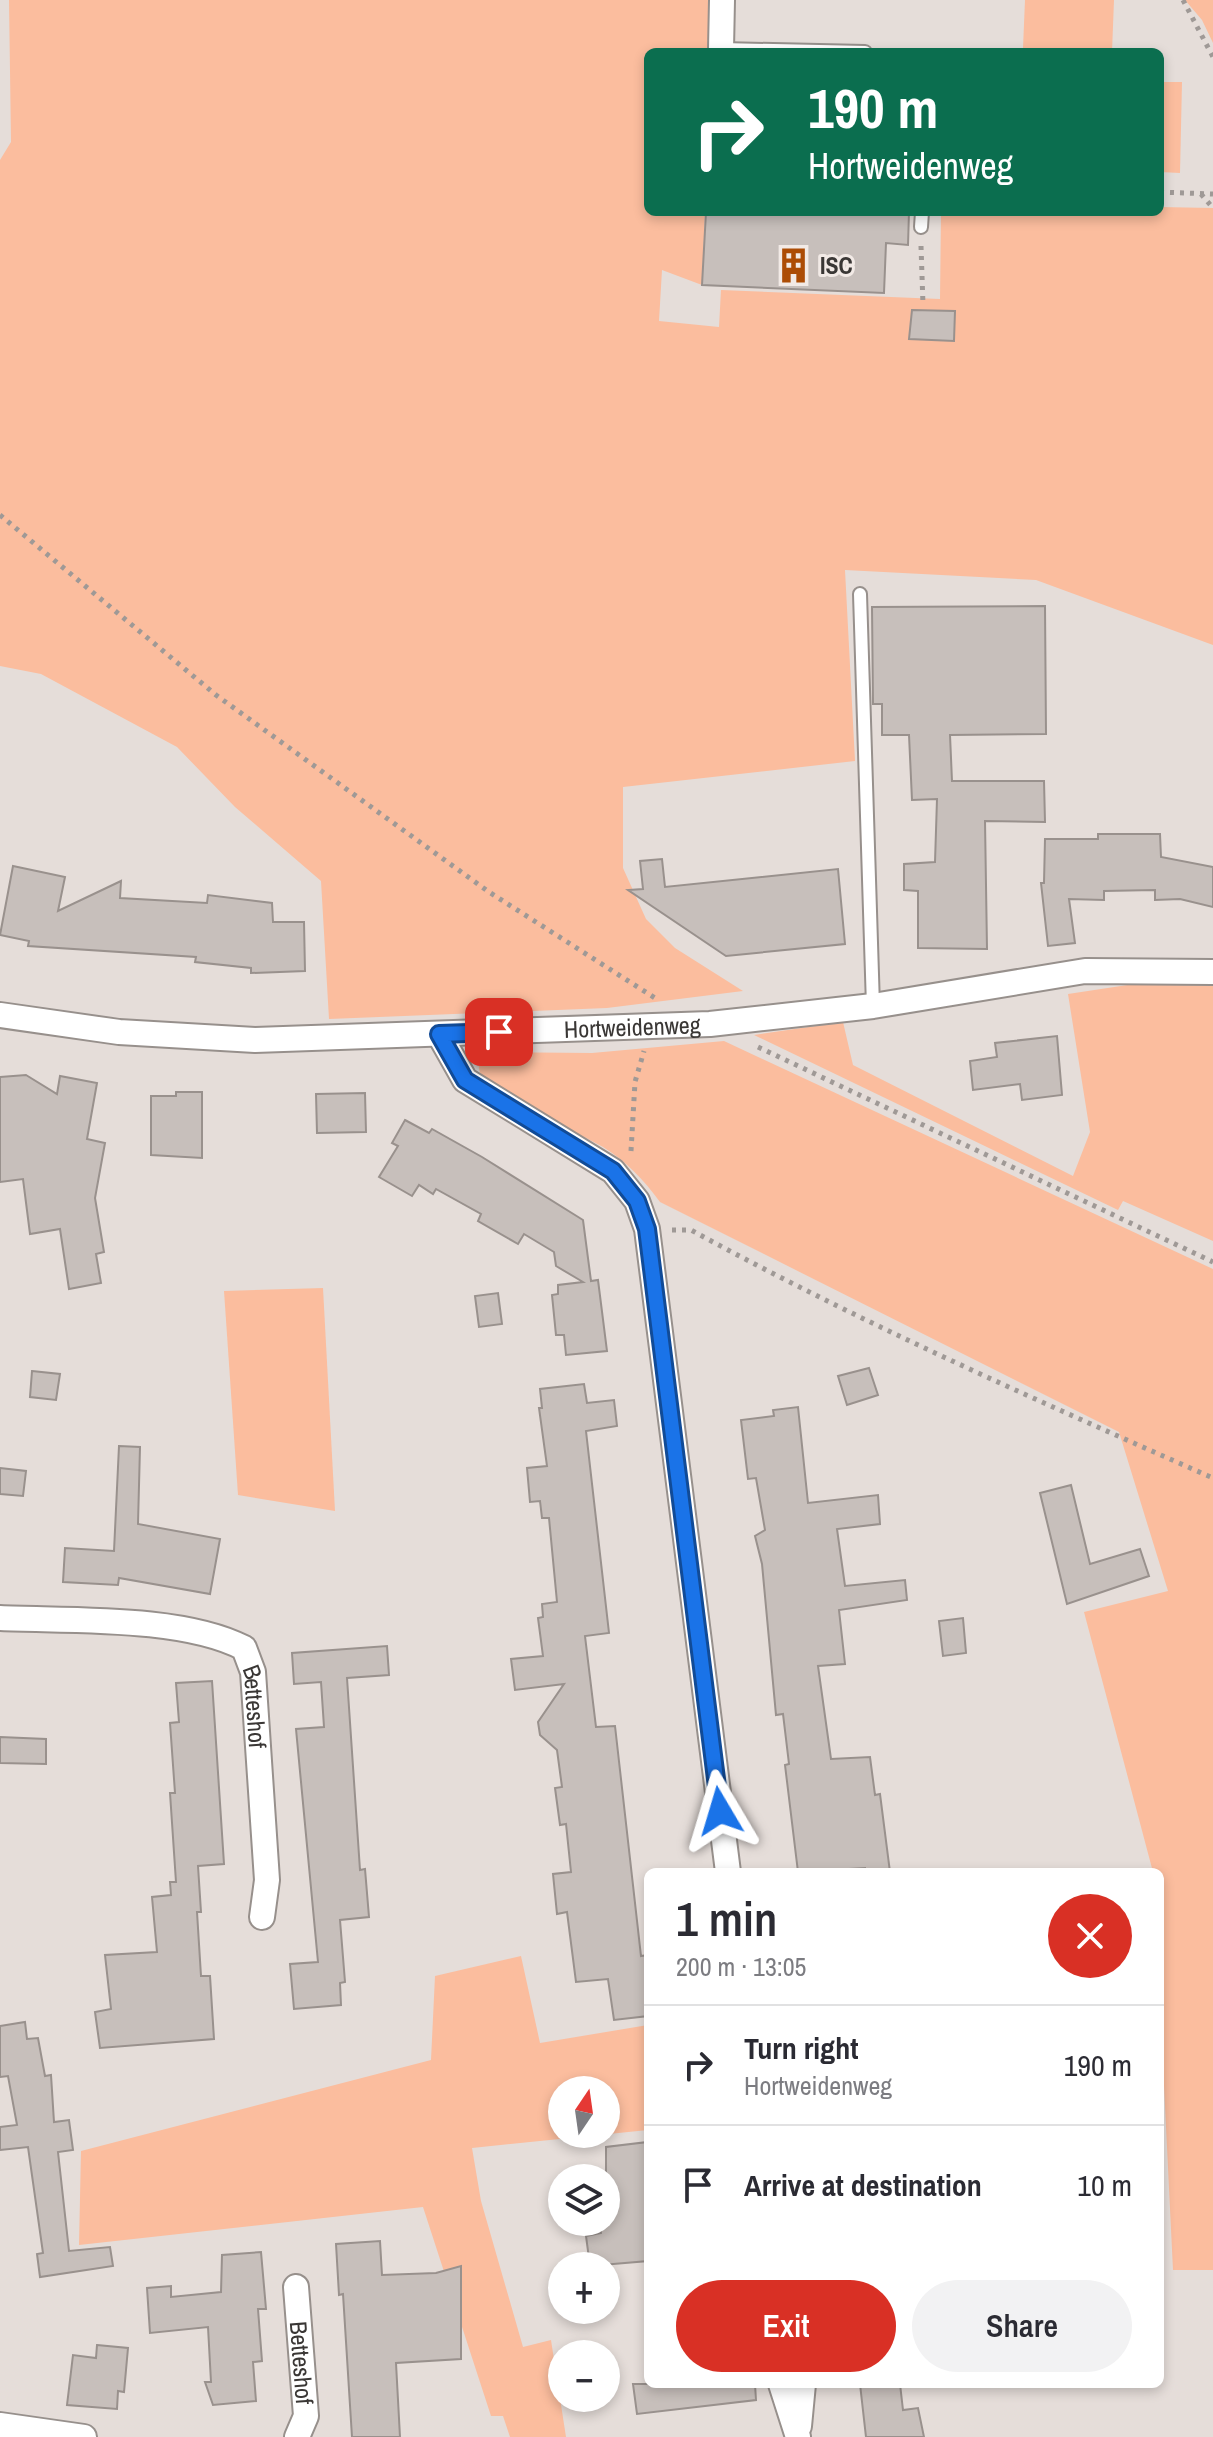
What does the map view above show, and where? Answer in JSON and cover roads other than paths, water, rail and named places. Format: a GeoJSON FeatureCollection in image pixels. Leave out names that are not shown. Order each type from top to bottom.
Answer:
{"type":"FeatureCollection","features":[{"type":"Feature","properties":{"kind":"street"},"geometry":{"type":"LineString","coordinates":[[721,48],[722,0]]}},
{"type":"Feature","properties":{"kind":"street","name":"Hortweidenweg"},"geometry":{"type":"LineString","coordinates":[[0,1015],[119,1032],[255,1040],[439,1034],[710,1024],[873,1006],[1085,971],[1213,972]]}},
{"type":"Feature","properties":{"kind":"street"},"geometry":{"type":"LineString","coordinates":[[439,1034],[465,1080],[613,1171],[629,1188],[647,1229],[727,1868]]}},
{"type":"Feature","properties":{"kind":"street","name":"Betteshof"},"geometry":{"type":"LineString","coordinates":[[0,1618],[147,1626],[223,1637],[244,1648],[253,1672],[267,1880],[262,1917]]}},
{"type":"Feature","properties":{"kind":"street","name":"Betteshof"},"geometry":{"type":"LineString","coordinates":[[296,2287],[306,2416],[297,2437]]}},
{"type":"Feature","properties":{"kind":"street"},"geometry":{"type":"LineString","coordinates":[[782,2388],[798,2435]]}},
{"type":"Feature","properties":{"kind":"street"},"geometry":{"type":"LineString","coordinates":[[798,2435],[803,2388]]}},
{"type":"Feature","properties":{"kind":"street"},"geometry":{"type":"LineString","coordinates":[[0,2425],[84,2437]]}},
{"type":"Feature","properties":{"kind":"lane"},"geometry":{"type":"LineString","coordinates":[[921,227],[922,216]]}},
{"type":"Feature","properties":{"kind":"lane"},"geometry":{"type":"LineString","coordinates":[[860,594],[873,1006]]}},
{"type":"Feature","properties":{"kind":"place","name":"ISC"},"geometry":{"type":"Point","coordinates":[794,265]}}]}
